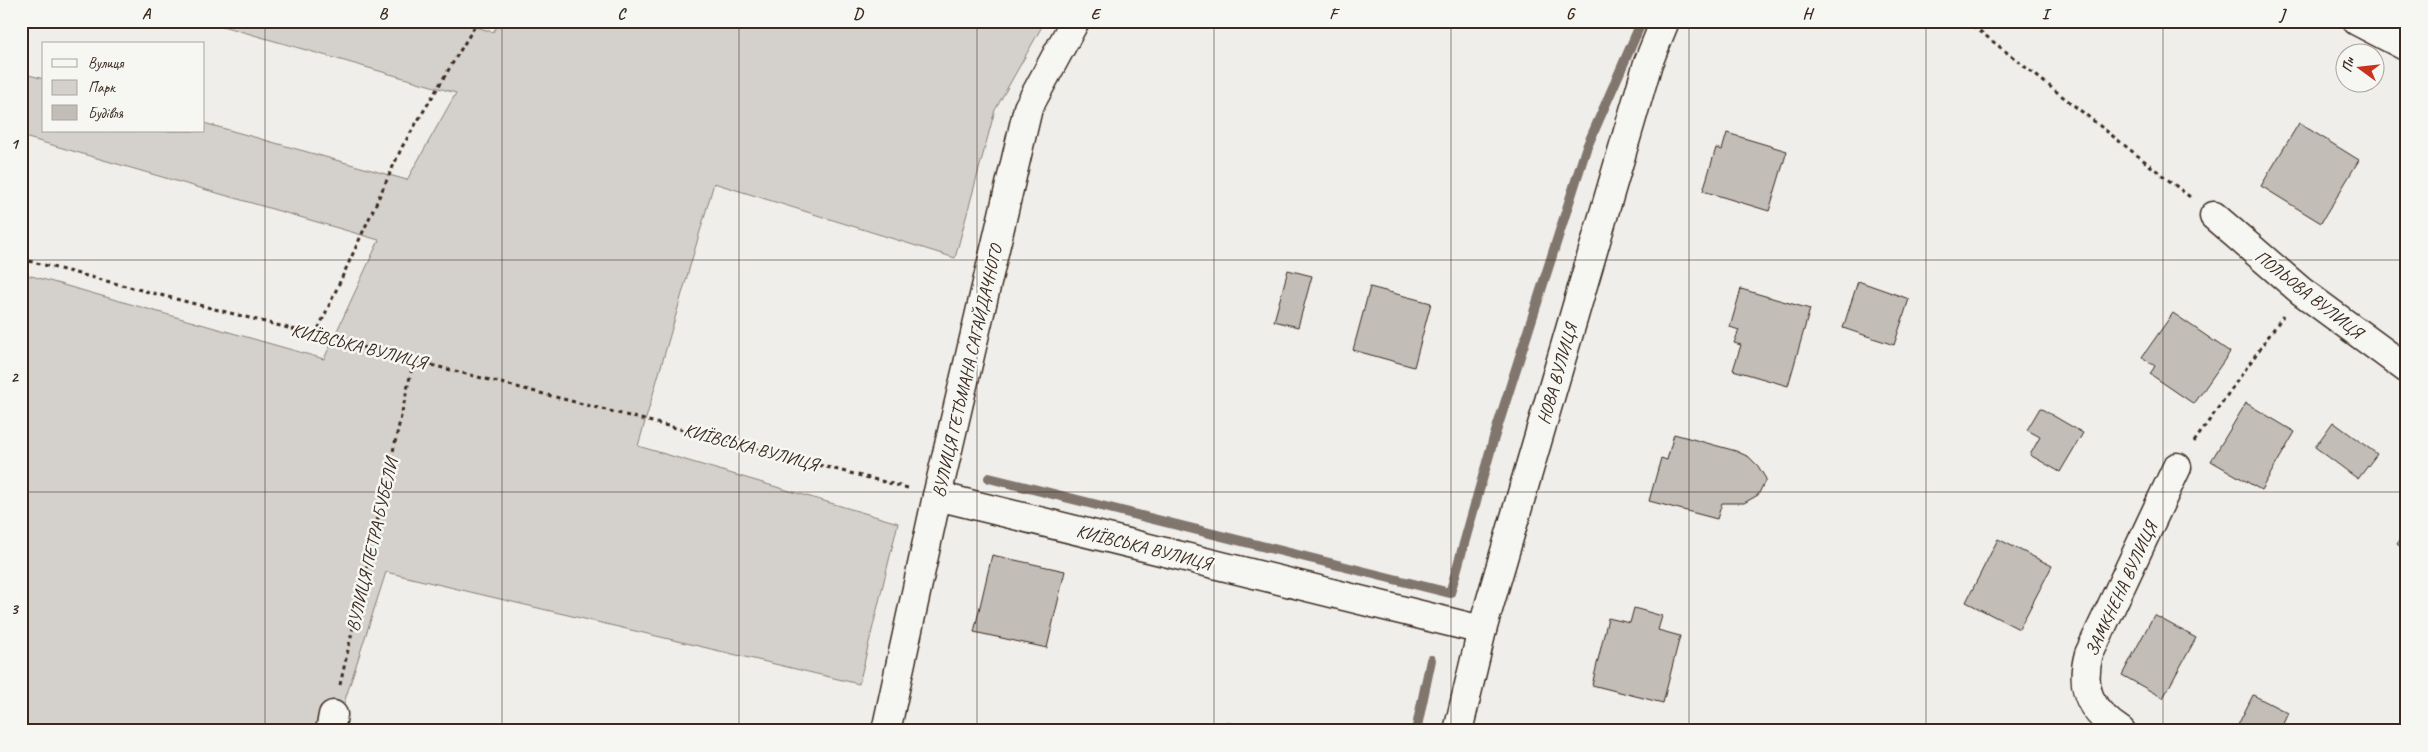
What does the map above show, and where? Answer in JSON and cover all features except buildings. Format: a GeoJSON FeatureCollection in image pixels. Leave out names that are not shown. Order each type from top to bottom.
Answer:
{"type":"FeatureCollection","features":[{"type":"Feature","properties":{"kind":"street","name":"ВУЛИЦЯ ГЕТЬМАНА САГАЙДАЧНОГО"},"geometry":{"type":"LineString","coordinates":[[886,731],[938,496],[1028,108],[1075,21]]}},
{"type":"Feature","properties":{"kind":"street","name":"НОВА ВУЛИЦЯ"},"geometry":{"type":"LineString","coordinates":[[1458,731],[1482,630],[1648,62],[1665,21]]}},
{"type":"Feature","properties":{"kind":"street"},"geometry":{"type":"LineString","coordinates":[[2357,21],[2407,47]]}},
{"type":"Feature","properties":{"kind":"street","name":"ПОЛЬОВА ВУЛИЦЯ"},"geometry":{"type":"LineString","coordinates":[[2214,216],[2301,290],[2407,369]]}},
{"type":"Feature","properties":{"kind":"street","name":"ЗАМКНЕНА ВУЛИЦЯ"},"geometry":{"type":"LineString","coordinates":[[2121,731],[2105,721],[2087,696],[2084,671],[2089,654],[2177,467]]}},
{"type":"Feature","properties":{"kind":"street","name":"КИЇВСЬКА ВУЛИЦЯ"},"geometry":{"type":"LineString","coordinates":[[938,496],[1482,630]]}},
{"type":"Feature","properties":{"kind":"path"},"geometry":{"type":"LineString","coordinates":[[315,336],[402,147],[478,21]]}},
{"type":"Feature","properties":{"kind":"path"},"geometry":{"type":"LineString","coordinates":[[1967,21],[2214,216]]}},
{"type":"Feature","properties":{"kind":"path","name":"КИЇВСЬКА ВУЛИЦЯ"},"geometry":{"type":"LineString","coordinates":[[21,259],[315,336],[414,359],[938,496]]}},
{"type":"Feature","properties":{"kind":"path"},"geometry":{"type":"LineString","coordinates":[[2177,467],[2301,290]]}},
{"type":"Feature","properties":{"kind":"path","name":"ВУЛИЦЯ ПЕТРА БУБЕЛИ"},"geometry":{"type":"LineString","coordinates":[[331,723],[414,359]]}},
{"type":"Feature","properties":{"kind":"green space"},"geometry":{"type":"Polygon","coordinates":[[[205,21],[456,21],[493,32],[501,21],[1045,21],[995,110],[955,258],[714,183],[638,446],[898,523],[859,684],[386,572],[335,731],[21,731],[21,273],[324,359],[379,240],[21,136],[21,73],[42,78],[42,132],[205,132],[205,123],[407,180],[456,93],[205,21]]]}},
{"type":"Feature","properties":{"kind":"waterway"},"geometry":{"type":"LineString","coordinates":[[989,478],[1450,593],[1493,441],[1586,149],[1642,21]]}},
{"type":"Feature","properties":{"kind":"waterway"},"geometry":{"type":"LineString","coordinates":[[1416,731],[1431,660]]}}]}
